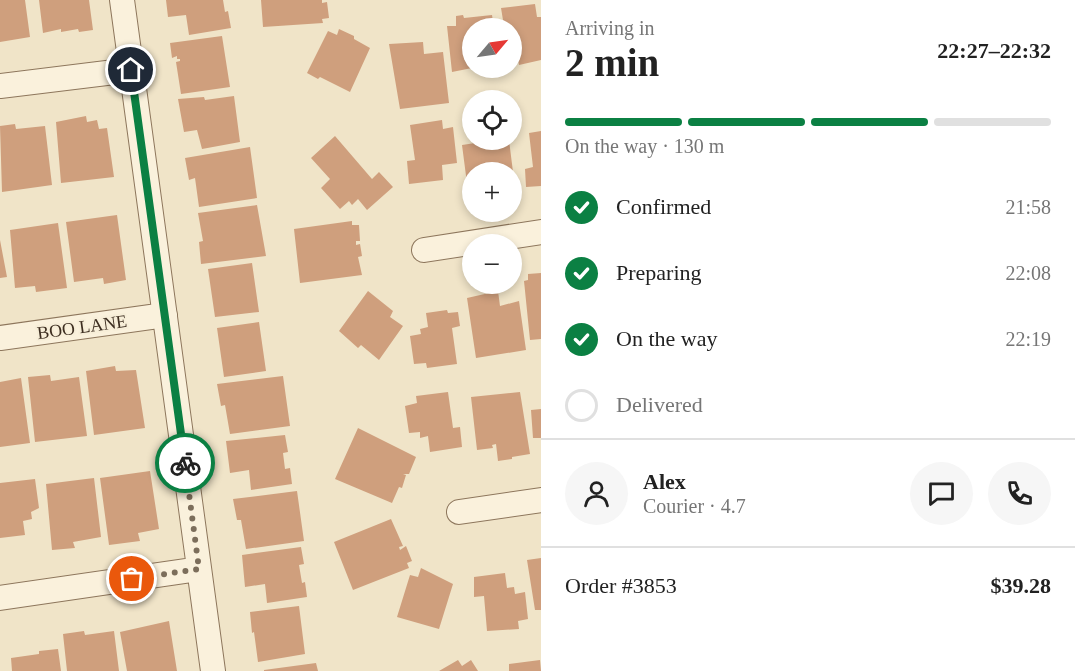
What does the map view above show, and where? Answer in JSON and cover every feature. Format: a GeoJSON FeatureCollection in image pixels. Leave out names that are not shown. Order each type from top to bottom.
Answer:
{"type":"FeatureCollection","features":[{"type":"Feature","properties":{"kind":"street"},"geometry":{"type":"LineString","coordinates":[[122,0],[213,671]]}},
{"type":"Feature","properties":{"kind":"street"},"geometry":{"type":"LineString","coordinates":[[0,86],[131,70]]}},
{"type":"Feature","properties":{"kind":"street"},"geometry":{"type":"LineString","coordinates":[[424,250],[541,232]]}},
{"type":"Feature","properties":{"kind":"street","name":"BOO LANE"},"geometry":{"type":"LineString","coordinates":[[0,338],[165,315]]}},
{"type":"Feature","properties":{"kind":"street"},"geometry":{"type":"LineString","coordinates":[[459,512],[541,500]]}},
{"type":"Feature","properties":{"kind":"street"},"geometry":{"type":"LineString","coordinates":[[0,598],[199,569]]}},
{"type":"Feature","properties":{"kind":"building"},"geometry":{"type":"Polygon","coordinates":[[[0,0],[25,0],[30,37],[0,42],[0,0]]]}},
{"type":"Feature","properties":{"kind":"building"},"geometry":{"type":"Polygon","coordinates":[[[39,0],[89,0],[93,30],[79,32],[78,29],[61,32],[61,29],[43,33],[39,0]]]}},
{"type":"Feature","properties":{"kind":"building"},"geometry":{"type":"Polygon","coordinates":[[[166,0],[223,0],[231,28],[189,35],[186,15],[168,17],[166,0]]]}},
{"type":"Feature","properties":{"kind":"building"},"geometry":{"type":"Polygon","coordinates":[[[261,0],[322,0],[322,3],[327,2],[329,18],[322,19],[323,23],[263,27],[261,0]]]}},
{"type":"Feature","properties":{"kind":"building"},"geometry":{"type":"Polygon","coordinates":[[[535,4],[537,17],[541,17],[541,60],[522,64],[522,18],[503,18],[501,8],[535,4]]]}},
{"type":"Feature","properties":{"kind":"building"},"geometry":{"type":"Polygon","coordinates":[[[463,15],[464,18],[462,18],[462,70],[452,72],[447,26],[456,26],[456,16],[463,15]]]}},
{"type":"Feature","properties":{"kind":"building"},"geometry":{"type":"Polygon","coordinates":[[[492,15],[492,18],[464,18],[492,15]]]}},
{"type":"Feature","properties":{"kind":"building"},"geometry":{"type":"Polygon","coordinates":[[[339,29],[354,36],[354,39],[370,48],[350,92],[307,73],[328,31],[337,35],[339,29]]]}},
{"type":"Feature","properties":{"kind":"building"},"geometry":{"type":"Polygon","coordinates":[[[222,36],[230,87],[181,94],[176,62],[180,59],[177,59],[177,56],[172,58],[170,43],[222,36]]]}},
{"type":"Feature","properties":{"kind":"building"},"geometry":{"type":"Polygon","coordinates":[[[423,42],[424,54],[443,52],[449,103],[400,109],[389,44],[423,42]]]}},
{"type":"Feature","properties":{"kind":"building"},"geometry":{"type":"Polygon","coordinates":[[[234,96],[240,142],[202,149],[197,130],[184,132],[178,99],[204,97],[205,100],[234,96]]]}},
{"type":"Feature","properties":{"kind":"building"},"geometry":{"type":"Polygon","coordinates":[[[86,116],[87,122],[97,120],[99,129],[107,128],[114,177],[61,183],[56,122],[86,116]]]}},
{"type":"Feature","properties":{"kind":"building"},"geometry":{"type":"Polygon","coordinates":[[[442,120],[443,129],[453,127],[457,163],[442,165],[443,180],[409,184],[407,161],[415,160],[410,125],[442,120]]]}},
{"type":"Feature","properties":{"kind":"building"},"geometry":{"type":"Polygon","coordinates":[[[15,124],[16,129],[45,126],[52,185],[2,192],[0,126],[15,124]]]}},
{"type":"Feature","properties":{"kind":"building"},"geometry":{"type":"Polygon","coordinates":[[[541,131],[541,186],[526,187],[525,169],[533,167],[529,133],[541,131]]]}},
{"type":"Feature","properties":{"kind":"building"},"geometry":{"type":"Polygon","coordinates":[[[335,136],[372,179],[379,172],[393,187],[367,210],[358,199],[352,205],[349,201],[340,209],[321,188],[330,179],[311,158],[335,136]]]}},
{"type":"Feature","properties":{"kind":"building"},"geometry":{"type":"Polygon","coordinates":[[[250,147],[257,198],[199,207],[195,178],[189,180],[185,158],[250,147]]]}},
{"type":"Feature","properties":{"kind":"building"},"geometry":{"type":"Polygon","coordinates":[[[463,150],[510,150],[512,162],[464,162],[463,150]]]}},
{"type":"Feature","properties":{"kind":"building"},"geometry":{"type":"Polygon","coordinates":[[[257,205],[266,256],[201,264],[199,242],[203,241],[198,213],[257,205]]]}},
{"type":"Feature","properties":{"kind":"building"},"geometry":{"type":"Polygon","coordinates":[[[117,215],[126,280],[104,284],[103,278],[74,282],[66,222],[117,215]]]}},
{"type":"Feature","properties":{"kind":"building"},"geometry":{"type":"Polygon","coordinates":[[[352,221],[352,225],[359,225],[360,241],[356,241],[356,245],[360,244],[362,256],[358,257],[362,275],[300,283],[294,229],[352,221]]]}},
{"type":"Feature","properties":{"kind":"building"},"geometry":{"type":"Polygon","coordinates":[[[58,223],[67,288],[36,292],[35,286],[15,288],[10,230],[58,223]]]}},
{"type":"Feature","properties":{"kind":"building"},"geometry":{"type":"Polygon","coordinates":[[[0,240],[7,277],[0,278],[0,240]]]}},
{"type":"Feature","properties":{"kind":"building"},"geometry":{"type":"Polygon","coordinates":[[[252,263],[259,312],[215,317],[208,269],[252,263]]]}},
{"type":"Feature","properties":{"kind":"building"},"geometry":{"type":"Polygon","coordinates":[[[541,273],[541,339],[530,340],[524,281],[528,280],[528,274],[541,273]]]}},
{"type":"Feature","properties":{"kind":"building"},"geometry":{"type":"Polygon","coordinates":[[[368,291],[393,311],[390,317],[403,326],[379,360],[361,345],[358,348],[339,331],[368,291]]]}},
{"type":"Feature","properties":{"kind":"building"},"geometry":{"type":"Polygon","coordinates":[[[498,294],[500,306],[519,301],[526,350],[476,358],[467,298],[498,294]]]}},
{"type":"Feature","properties":{"kind":"building"},"geometry":{"type":"Polygon","coordinates":[[[447,310],[448,313],[458,312],[460,326],[452,328],[457,364],[427,368],[426,363],[414,364],[410,336],[421,334],[420,329],[428,327],[426,313],[447,310]]]}},
{"type":"Feature","properties":{"kind":"building"},"geometry":{"type":"Polygon","coordinates":[[[259,322],[266,371],[224,377],[217,328],[259,322]]]}},
{"type":"Feature","properties":{"kind":"building"},"geometry":{"type":"Polygon","coordinates":[[[115,366],[116,371],[136,370],[145,428],[94,435],[86,371],[115,366]]]}},
{"type":"Feature","properties":{"kind":"building"},"geometry":{"type":"Polygon","coordinates":[[[50,375],[51,381],[79,377],[87,436],[35,442],[28,377],[50,375]]]}},
{"type":"Feature","properties":{"kind":"building"},"geometry":{"type":"Polygon","coordinates":[[[283,376],[290,426],[230,434],[225,405],[221,406],[217,384],[283,376]]]}},
{"type":"Feature","properties":{"kind":"building"},"geometry":{"type":"Polygon","coordinates":[[[21,378],[30,443],[0,447],[0,382],[21,378]]]}},
{"type":"Feature","properties":{"kind":"building"},"geometry":{"type":"Polygon","coordinates":[[[448,392],[453,428],[460,427],[462,447],[430,452],[428,436],[420,438],[420,432],[409,433],[405,406],[417,403],[416,396],[448,392]]]}},
{"type":"Feature","properties":{"kind":"building"},"geometry":{"type":"Polygon","coordinates":[[[520,392],[530,454],[498,461],[496,444],[492,445],[493,448],[477,450],[471,397],[520,392]]]}},
{"type":"Feature","properties":{"kind":"building"},"geometry":{"type":"Polygon","coordinates":[[[541,409],[541,438],[533,438],[531,410],[541,409]]]}},
{"type":"Feature","properties":{"kind":"building"},"geometry":{"type":"Polygon","coordinates":[[[358,428],[416,457],[409,474],[403,474],[406,475],[402,488],[399,487],[392,503],[335,479],[358,428]]]}},
{"type":"Feature","properties":{"kind":"building"},"geometry":{"type":"Polygon","coordinates":[[[285,435],[288,452],[283,453],[285,469],[290,468],[292,484],[251,490],[249,470],[230,473],[226,441],[285,435]]]}},
{"type":"Feature","properties":{"kind":"building"},"geometry":{"type":"Polygon","coordinates":[[[150,471],[159,529],[138,533],[140,541],[109,545],[100,478],[150,471]]]}},
{"type":"Feature","properties":{"kind":"building"},"geometry":{"type":"Polygon","coordinates":[[[94,478],[101,537],[73,542],[75,548],[52,550],[46,484],[94,478]]]}},
{"type":"Feature","properties":{"kind":"building"},"geometry":{"type":"Polygon","coordinates":[[[35,479],[39,508],[31,512],[32,519],[23,521],[25,535],[0,538],[0,483],[35,479]]]}},
{"type":"Feature","properties":{"kind":"building"},"geometry":{"type":"Polygon","coordinates":[[[297,491],[304,541],[246,549],[241,520],[237,520],[233,499],[297,491]]]}},
{"type":"Feature","properties":{"kind":"building"},"geometry":{"type":"Polygon","coordinates":[[[391,519],[403,546],[399,547],[400,550],[406,546],[412,561],[407,563],[409,568],[353,590],[334,542],[391,519]]]}},
{"type":"Feature","properties":{"kind":"building"},"geometry":{"type":"Polygon","coordinates":[[[301,547],[304,564],[299,565],[307,597],[267,603],[265,584],[245,587],[242,555],[301,547]]]}},
{"type":"Feature","properties":{"kind":"building"},"geometry":{"type":"Polygon","coordinates":[[[541,558],[541,610],[535,610],[527,560],[541,558]]]}},
{"type":"Feature","properties":{"kind":"building"},"geometry":{"type":"Polygon","coordinates":[[[421,568],[453,584],[439,629],[397,617],[410,575],[418,577],[421,568]]]}},
{"type":"Feature","properties":{"kind":"building"},"geometry":{"type":"Polygon","coordinates":[[[505,573],[507,588],[514,587],[515,594],[525,592],[528,619],[518,621],[519,629],[487,631],[484,596],[474,597],[474,577],[505,573]]]}},
{"type":"Feature","properties":{"kind":"building"},"geometry":{"type":"Polygon","coordinates":[[[299,606],[305,654],[258,662],[250,612],[299,606]]]}},
{"type":"Feature","properties":{"kind":"building"},"geometry":{"type":"Polygon","coordinates":[[[169,621],[177,671],[127,671],[120,632],[169,621]]]}},
{"type":"Feature","properties":{"kind":"building"},"geometry":{"type":"Polygon","coordinates":[[[84,631],[85,635],[114,631],[119,671],[67,671],[63,634],[84,631]]]}},
{"type":"Feature","properties":{"kind":"building"},"geometry":{"type":"Polygon","coordinates":[[[58,649],[61,671],[12,671],[11,658],[58,649]]]}},
{"type":"Feature","properties":{"kind":"building"},"geometry":{"type":"Polygon","coordinates":[[[458,660],[462,666],[471,660],[478,671],[439,671],[458,660]]]}},
{"type":"Feature","properties":{"kind":"building"},"geometry":{"type":"Polygon","coordinates":[[[540,660],[541,671],[509,671],[509,664],[540,660]]]}},
{"type":"Feature","properties":{"kind":"building"},"geometry":{"type":"Polygon","coordinates":[[[316,663],[318,671],[264,671],[264,670],[316,663]]]}},
{"type":"Feature","properties":{"kind":"way so far"},"geometry":{"type":"LineString","coordinates":[[132,579],[199,569],[185,463]]}},
{"type":"Feature","properties":{"kind":"route"},"geometry":{"type":"LineString","coordinates":[[131,70],[185,463]]}}]}
